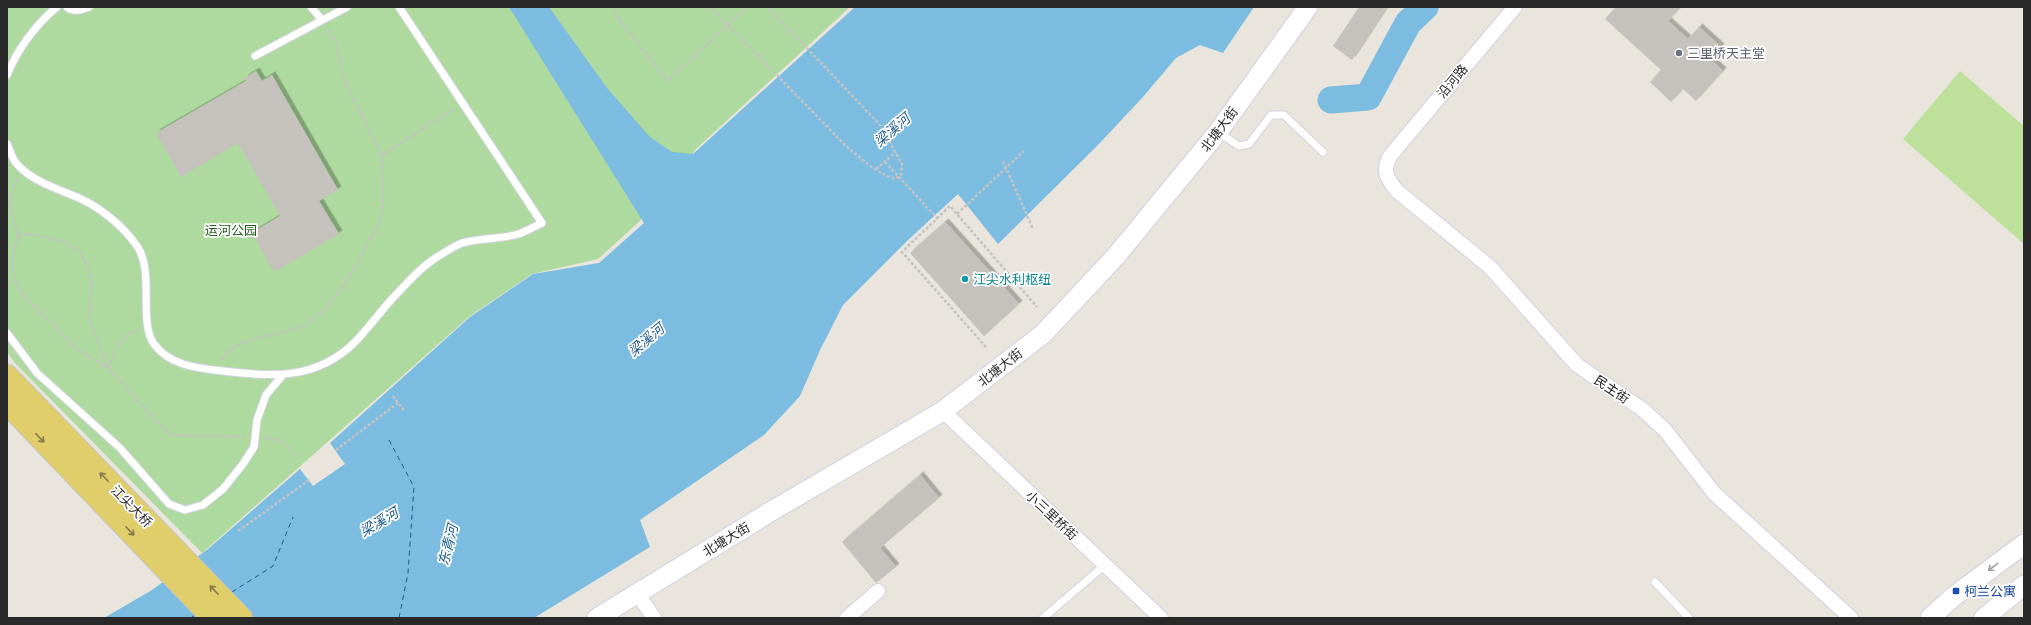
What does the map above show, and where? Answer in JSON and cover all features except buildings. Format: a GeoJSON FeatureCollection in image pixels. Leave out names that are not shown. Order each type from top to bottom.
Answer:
{"type":"FeatureCollection","features":[{"type":"Feature","properties":{"kind":"main road","name":"北塘大街"},"geometry":{"type":"LineString","coordinates":[[597,618],[775,509],[943,411],[1043,334],[1116,256],[1218,132],[1308,7]]}},
{"type":"Feature","properties":{"kind":"main road"},"geometry":{"type":"LineString","coordinates":[[7,376],[14,402]]}},
{"type":"Feature","properties":{"kind":"main road","name":"江尖大桥"},"geometry":{"type":"LineString","coordinates":[[14,402],[213,618]]}},
{"type":"Feature","properties":{"kind":"main road","name":"江尖大桥"},"geometry":{"type":"LineString","coordinates":[[14,402],[241,618]]}},
{"type":"Feature","properties":{"kind":"main road"},"geometry":{"type":"LineString","coordinates":[[1930,618],[1952,596],[2024,544]]}},
{"type":"Feature","properties":{"kind":"main road"},"geometry":{"type":"LineString","coordinates":[[1984,618],[2024,585]]}},
{"type":"Feature","properties":{"kind":"street","name":"沿河路"},"geometry":{"type":"LineString","coordinates":[[1390,156],[1514,7]]}},
{"type":"Feature","properties":{"kind":"street","name":"民主街"},"geometry":{"type":"LineString","coordinates":[[1390,156],[1386,165],[1387,178],[1397,191],[1490,267],[1577,365],[1642,409],[1665,430],[1714,493],[1851,618]]}},
{"type":"Feature","properties":{"kind":"street","name":"小三里桥街"},"geometry":{"type":"LineString","coordinates":[[943,411],[1161,618]]}},
{"type":"Feature","properties":{"kind":"street"},"geometry":{"type":"LineString","coordinates":[[847,618],[878,591]]}},
{"type":"Feature","properties":{"kind":"street"},"geometry":{"type":"LineString","coordinates":[[637,593],[654,618]]}},
{"type":"Feature","properties":{"kind":"lane"},"geometry":{"type":"LineString","coordinates":[[7,75],[30,37],[57,7]]}},
{"type":"Feature","properties":{"kind":"lane"},"geometry":{"type":"LineString","coordinates":[[67,7],[70,10],[81,11],[88,7]]}},
{"type":"Feature","properties":{"kind":"lane"},"geometry":{"type":"LineString","coordinates":[[311,7],[322,20]]}},
{"type":"Feature","properties":{"kind":"lane"},"geometry":{"type":"LineString","coordinates":[[255,56],[346,7]]}},
{"type":"Feature","properties":{"kind":"lane"},"geometry":{"type":"LineString","coordinates":[[7,144],[15,162],[24,170],[56,189],[81,199],[101,211],[124,231],[138,248],[146,273],[148,326],[153,343],[166,357],[192,367],[217,370],[282,376],[310,371],[336,358],[354,343],[411,279],[442,254],[461,244],[519,234],[542,223],[399,7]]}},
{"type":"Feature","properties":{"kind":"lane"},"geometry":{"type":"LineString","coordinates":[[1218,132],[1239,146],[1249,144],[1271,115],[1284,115],[1324,152]]}},
{"type":"Feature","properties":{"kind":"lane"},"geometry":{"type":"LineString","coordinates":[[7,333],[37,373],[120,448],[169,504],[185,510],[203,505],[223,489],[243,464],[254,447],[257,420],[266,395],[282,376]]}},
{"type":"Feature","properties":{"kind":"lane"},"geometry":{"type":"LineString","coordinates":[[1043,618],[1105,565]]}},
{"type":"Feature","properties":{"kind":"lane"},"geometry":{"type":"LineString","coordinates":[[1656,582],[1689,618]]}},
{"type":"Feature","properties":{"kind":"path"},"geometry":{"type":"LineString","coordinates":[[613,7],[622,23],[668,81],[747,7]]}},
{"type":"Feature","properties":{"kind":"path"},"geometry":{"type":"LineString","coordinates":[[711,7],[845,145],[876,169],[895,179],[901,175],[902,164],[880,125],[768,7]]}},
{"type":"Feature","properties":{"kind":"path"},"geometry":{"type":"LineString","coordinates":[[217,370],[224,356],[237,346],[303,326],[325,309],[342,288],[380,220],[383,203],[382,155],[348,89],[341,67],[336,42],[322,20]]}},
{"type":"Feature","properties":{"kind":"path"},"geometry":{"type":"LineString","coordinates":[[382,155],[463,103]]}},
{"type":"Feature","properties":{"kind":"path"},"geometry":{"type":"LineString","coordinates":[[957,214],[1024,151]]}},
{"type":"Feature","properties":{"kind":"path"},"geometry":{"type":"LineString","coordinates":[[876,169],[896,152]]}},
{"type":"Feature","properties":{"kind":"path"},"geometry":{"type":"LineString","coordinates":[[1003,161],[1033,229]]}},
{"type":"Feature","properties":{"kind":"path"},"geometry":{"type":"LineString","coordinates":[[885,162],[938,219]]}},
{"type":"Feature","properties":{"kind":"path"},"geometry":{"type":"LineString","coordinates":[[19,235],[11,216],[10,202],[16,182],[24,170]]}},
{"type":"Feature","properties":{"kind":"path"},"geometry":{"type":"LineString","coordinates":[[986,347],[902,252],[950,206],[1037,307]]}},
{"type":"Feature","properties":{"kind":"path"},"geometry":{"type":"LineString","coordinates":[[19,235],[31,234],[65,242],[81,253],[89,270],[92,286],[89,318],[108,368]]}},
{"type":"Feature","properties":{"kind":"path"},"geometry":{"type":"LineString","coordinates":[[19,235],[13,246],[10,258],[10,276],[18,291],[29,304],[56,327],[68,341],[108,368],[170,435],[255,437],[280,440],[290,448],[296,456]]}},
{"type":"Feature","properties":{"kind":"path"},"geometry":{"type":"LineString","coordinates":[[108,368],[120,344],[128,333],[148,326]]}},
{"type":"Feature","properties":{"kind":"path"},"geometry":{"type":"LineString","coordinates":[[393,396],[404,411]]}},
{"type":"Feature","properties":{"kind":"path"},"geometry":{"type":"LineString","coordinates":[[336,450],[398,403]]}},
{"type":"Feature","properties":{"kind":"path"},"geometry":{"type":"LineString","coordinates":[[238,531],[309,480]]}},
{"type":"Feature","properties":{"kind":"green space","name":"运河公园"},"geometry":{"type":"Polygon","coordinates":[[[7,7],[850,7],[696,149],[640,221],[598,259],[532,274],[470,316],[202,553],[14,362],[7,352],[7,7]]]}},
{"type":"Feature","properties":{"kind":"green space"},"geometry":{"type":"Polygon","coordinates":[[[1960,71],[2024,126],[2024,244],[1903,139],[1960,71]]]}},
{"type":"Feature","properties":{"kind":"water"},"geometry":{"type":"Polygon","coordinates":[[[509,7],[549,7],[607,88],[650,137],[672,152],[693,154],[855,7],[1254,7],[1223,53],[1200,45],[1176,58],[1142,98],[1098,145],[998,244],[958,194],[908,240],[843,305],[820,350],[800,396],[764,435],[640,520],[650,547],[534,618],[104,618],[152,590],[208,549],[300,469],[313,486],[345,464],[330,443],[470,317],[533,274],[599,263],[644,223],[509,7]]]}},
{"type":"Feature","properties":{"kind":"waterway"},"geometry":{"type":"LineString","coordinates":[[1331,100],[1368,97],[1408,23],[1425,7]]}},
{"type":"Feature","properties":{"kind":"ferry route"},"geometry":{"type":"LineString","coordinates":[[389,440],[414,487],[408,573],[399,618]]}},
{"type":"Feature","properties":{"kind":"ferry route"},"geometry":{"type":"LineString","coordinates":[[232,592],[273,566],[293,517]]}},
{"type":"Feature","properties":{"kind":"ferry route"},"geometry":{"type":"LineString","coordinates":[[191,618],[195,615]]}},
{"type":"Feature","properties":{"kind":"place","name":"三里桥天主堂"},"geometry":{"type":"Point","coordinates":[1679,53]}},
{"type":"Feature","properties":{"kind":"place","name":"江尖水利枢纽"},"geometry":{"type":"Point","coordinates":[965,279]}},
{"type":"Feature","properties":{"kind":"place","name":"柯兰公寓"},"geometry":{"type":"Point","coordinates":[1956,591]}},
{"type":"Feature","properties":{"kind":"water label","name":"梁溪河"},"geometry":{"type":"Point","coordinates":[892,130]}},
{"type":"Feature","properties":{"kind":"water label","name":"梁溪河"},"geometry":{"type":"Point","coordinates":[646,340]}},
{"type":"Feature","properties":{"kind":"water label","name":"梁溪河"},"geometry":{"type":"Point","coordinates":[379,522]}},
{"type":"Feature","properties":{"kind":"water label","name":"东青河"},"geometry":{"type":"Point","coordinates":[448,545]}}]}
